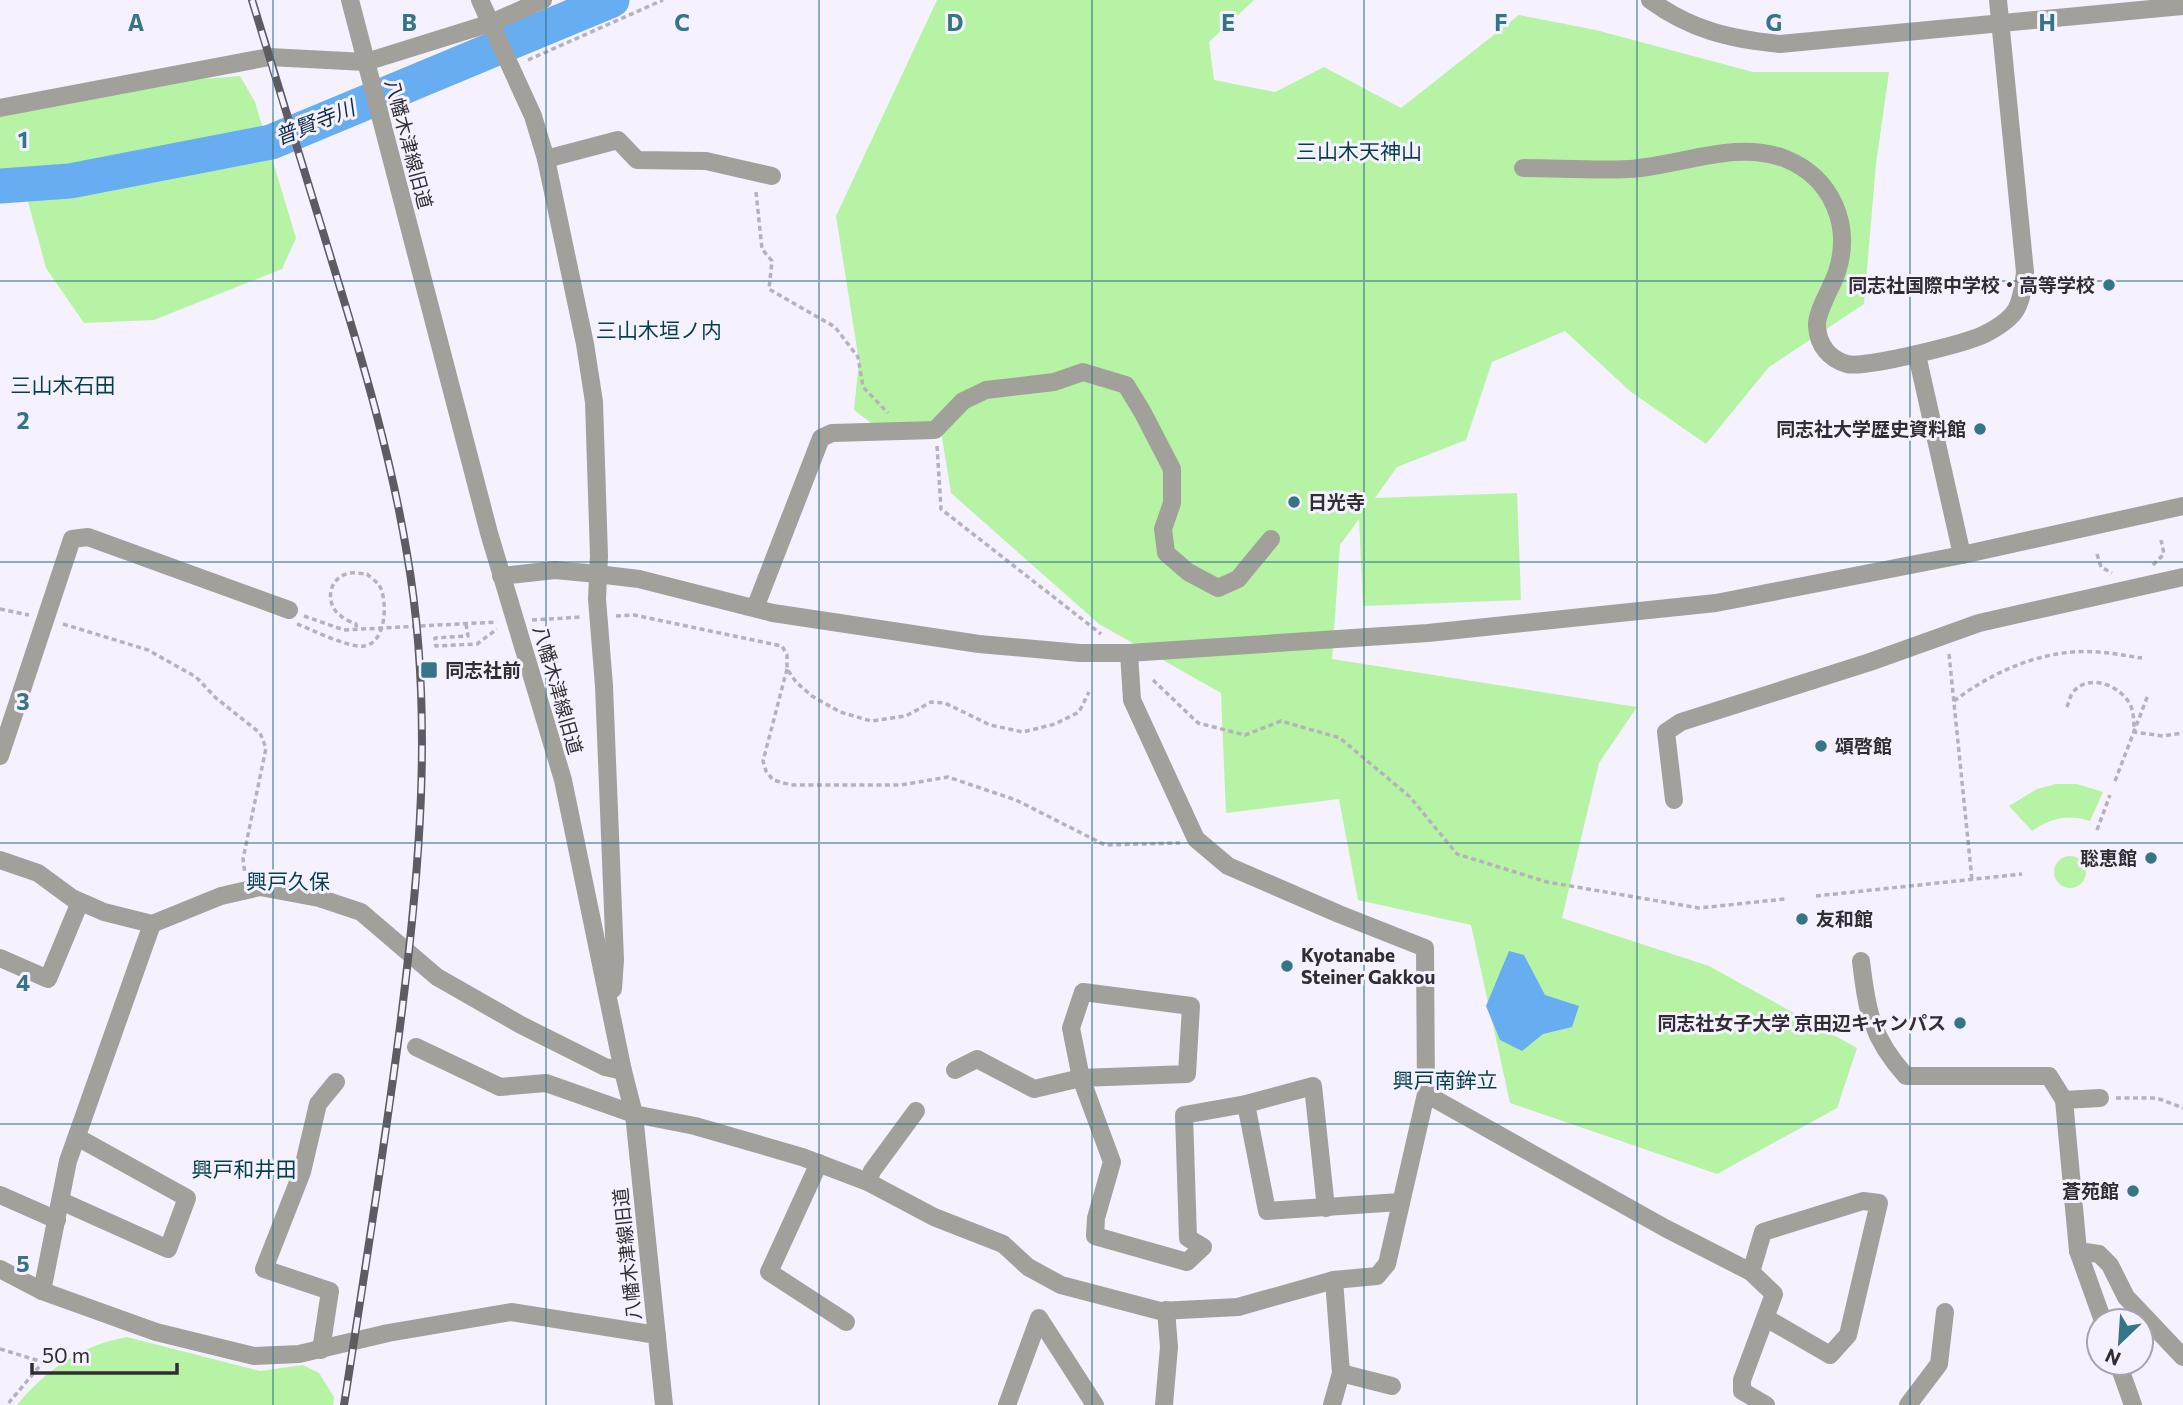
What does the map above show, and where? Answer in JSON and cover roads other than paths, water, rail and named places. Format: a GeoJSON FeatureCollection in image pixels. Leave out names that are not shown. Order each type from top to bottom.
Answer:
{"type":"FeatureCollection","features":[{"type":"Feature","properties":{"kind":"street","name":"八幡木津線旧道"},"geometry":{"type":"LineString","coordinates":[[350,0],[501,576],[563,780],[634,1114],[664,1405]]}},
{"type":"Feature","properties":{"kind":"street"},"geometry":{"type":"LineString","coordinates":[[480,0],[533,116],[546,159],[585,344],[594,402],[599,556],[597,599],[604,685],[615,960],[611,1010]]}},
{"type":"Feature","properties":{"kind":"street"},"geometry":{"type":"LineString","coordinates":[[0,108],[269,57],[367,67],[492,26],[543,0]]}},
{"type":"Feature","properties":{"kind":"street"},"geometry":{"type":"LineString","coordinates":[[1650,0],[1670,15],[1704,30],[1737,40],[1780,44],[2183,6]]}},
{"type":"Feature","properties":{"kind":"street"},"geometry":{"type":"LineString","coordinates":[[1523,168],[1630,169],[1756,152],[1787,160],[1818,180],[1836,205],[1843,236],[1838,271],[1816,322],[1818,339],[1830,358],[1850,366],[1917,355],[1983,335],[2012,317],[2022,298],[2025,272],[1998,0]]}},
{"type":"Feature","properties":{"kind":"street"},"geometry":{"type":"LineString","coordinates":[[546,159],[618,140],[637,160],[706,161],[772,176]]}},
{"type":"Feature","properties":{"kind":"street"},"geometry":{"type":"LineString","coordinates":[[1917,355],[1962,555]]}},
{"type":"Feature","properties":{"kind":"street"},"geometry":{"type":"LineString","coordinates":[[755,608],[821,438],[832,433],[935,430],[963,401],[986,390],[1054,383],[1083,372],[1126,385],[1143,413],[1172,469],[1172,503],[1163,529],[1166,552],[1188,572],[1218,588],[1238,579],[1271,539]]}},
{"type":"Feature","properties":{"kind":"street"},"geometry":{"type":"LineString","coordinates":[[501,576],[555,570],[639,579],[755,608],[979,644],[1080,653],[1129,653],[1428,633],[1716,603],[1962,555],[2183,506]]}},
{"type":"Feature","properties":{"kind":"street"},"geometry":{"type":"LineString","coordinates":[[0,756],[72,539],[88,537],[289,610]]}},
{"type":"Feature","properties":{"kind":"street"},"geometry":{"type":"LineString","coordinates":[[1674,800],[1666,732],[1681,722],[1870,662],[1979,622],[2183,577]]}},
{"type":"Feature","properties":{"kind":"street"},"geometry":{"type":"LineString","coordinates":[[416,1046],[500,1087],[546,1083],[634,1114],[695,1126],[819,1163],[868,1182],[934,1217],[1003,1244],[1028,1267],[1061,1285],[1160,1311],[1238,1307],[1334,1280],[1377,1276],[1387,1264],[1426,1094],[1425,948],[1228,866],[1195,839],[1132,700],[1129,653]]}},
{"type":"Feature","properties":{"kind":"street"},"geometry":{"type":"LineString","coordinates":[[0,860],[38,873],[80,902],[104,912],[152,924],[221,896],[260,887],[318,898],[361,912],[410,955],[464,994],[605,1067],[623,1071]]}},
{"type":"Feature","properties":{"kind":"street"},"geometry":{"type":"LineString","coordinates":[[0,958],[48,979],[80,902]]}},
{"type":"Feature","properties":{"kind":"street"},"geometry":{"type":"LineString","coordinates":[[42,1291],[68,1161],[152,924]]}},
{"type":"Feature","properties":{"kind":"street"},"geometry":{"type":"LineString","coordinates":[[1861,961],[1867,1009],[1886,1053],[1906,1076],[2049,1076],[2064,1100],[2078,1251],[2098,1307]]}},
{"type":"Feature","properties":{"kind":"street"},"geometry":{"type":"LineString","coordinates":[[955,1070],[977,1059],[1034,1089],[1081,1078],[1187,1074],[1191,1006],[1083,992],[1070,1028],[1081,1078],[1112,1162],[1096,1217],[1095,1237],[1186,1262],[1203,1247],[1188,1238],[1184,1115],[1246,1104],[1313,1086],[1326,1208]]}},
{"type":"Feature","properties":{"kind":"street"},"geometry":{"type":"LineString","coordinates":[[321,1350],[330,1291],[264,1269],[302,1172],[317,1104],[336,1082]]}},
{"type":"Feature","properties":{"kind":"street"},"geometry":{"type":"LineString","coordinates":[[1426,1094],[1665,1228],[1751,1272],[1774,1294],[1742,1380],[1742,1391],[1766,1405]]}},
{"type":"Feature","properties":{"kind":"street"},"geometry":{"type":"LineString","coordinates":[[2064,1100],[2100,1098]]}},
{"type":"Feature","properties":{"kind":"street"},"geometry":{"type":"LineString","coordinates":[[1246,1104],[1267,1211],[1400,1202]]}},
{"type":"Feature","properties":{"kind":"street"},"geometry":{"type":"LineString","coordinates":[[868,1182],[872,1171],[916,1111]]}},
{"type":"Feature","properties":{"kind":"street"},"geometry":{"type":"LineString","coordinates":[[61,1201],[168,1249],[187,1198],[77,1137]]}},
{"type":"Feature","properties":{"kind":"street"},"geometry":{"type":"LineString","coordinates":[[819,1163],[769,1272],[846,1322]]}},
{"type":"Feature","properties":{"kind":"street"},"geometry":{"type":"LineString","coordinates":[[0,1195],[57,1220]]}},
{"type":"Feature","properties":{"kind":"street"},"geometry":{"type":"LineString","coordinates":[[1751,1272],[1763,1232],[1863,1201],[1879,1203],[1848,1335],[1830,1355],[1766,1318]]}},
{"type":"Feature","properties":{"kind":"street"},"geometry":{"type":"LineString","coordinates":[[2078,1251],[2099,1254],[2110,1265],[2126,1297],[2183,1357]]}},
{"type":"Feature","properties":{"kind":"street"},"geometry":{"type":"LineString","coordinates":[[0,1269],[42,1291],[156,1332],[254,1356],[299,1354],[388,1333],[511,1312],[657,1335]]}},
{"type":"Feature","properties":{"kind":"street"},"geometry":{"type":"LineString","coordinates":[[1332,1405],[1341,1373],[1334,1280]]}},
{"type":"Feature","properties":{"kind":"street"},"geometry":{"type":"LineString","coordinates":[[1164,1405],[1169,1346],[1166,1310]]}},
{"type":"Feature","properties":{"kind":"street"},"geometry":{"type":"LineString","coordinates":[[1909,1405],[1939,1364],[1945,1312]]}},
{"type":"Feature","properties":{"kind":"street"},"geometry":{"type":"LineString","coordinates":[[1007,1405],[1039,1318],[1095,1405]]}},
{"type":"Feature","properties":{"kind":"street"},"geometry":{"type":"LineString","coordinates":[[1341,1373],[1392,1386]]}},
{"type":"Feature","properties":{"kind":"street"},"geometry":{"type":"LineString","coordinates":[[2123,1377],[2133,1405]]}},
{"type":"Feature","properties":{"kind":"water"},"geometry":{"type":"Polygon","coordinates":[[[1509,951],[1524,955],[1545,995],[1579,1006],[1572,1027],[1543,1034],[1522,1051],[1500,1040],[1486,1006],[1509,951]]]}},
{"type":"Feature","properties":{"kind":"waterway","name":"普賢寺川"},"geometry":{"type":"LineString","coordinates":[[0,186],[70,181],[271,142],[612,0]]}},
{"type":"Feature","properties":{"kind":"railway"},"geometry":{"type":"LineString","coordinates":[[252,0],[385,446],[407,554],[416,615],[420,676],[421,798],[412,920],[398,1042],[344,1405]]}},
{"type":"Feature","properties":{"kind":"place","name":"同志社国際中学校・高等学校"},"geometry":{"type":"Point","coordinates":[2109,285]}},
{"type":"Feature","properties":{"kind":"place","name":"同志社大学歴史資料館"},"geometry":{"type":"Point","coordinates":[1980,429]}},
{"type":"Feature","properties":{"kind":"place","name":"日光寺"},"geometry":{"type":"Point","coordinates":[1294,502]}},
{"type":"Feature","properties":{"kind":"place","name":"同志社前"},"geometry":{"type":"Point","coordinates":[429,670]}},
{"type":"Feature","properties":{"kind":"place","name":"頌啓館"},"geometry":{"type":"Point","coordinates":[1821,746]}},
{"type":"Feature","properties":{"kind":"place","name":"聡恵館"},"geometry":{"type":"Point","coordinates":[2151,858]}},
{"type":"Feature","properties":{"kind":"place","name":"友和館"},"geometry":{"type":"Point","coordinates":[1802,919]}},
{"type":"Feature","properties":{"kind":"place","name":"Kyotanabe Steiner Gakkou"},"geometry":{"type":"Point","coordinates":[1287,966]}},
{"type":"Feature","properties":{"kind":"place","name":"同志社女子大学 京田辺キャンパス"},"geometry":{"type":"Point","coordinates":[1960,1023]}},
{"type":"Feature","properties":{"kind":"place","name":"蒼苑館"},"geometry":{"type":"Point","coordinates":[2133,1191]}},
{"type":"Feature","properties":{"kind":"district","name":"三山木天神山"},"geometry":{"type":"Point","coordinates":[1359,152]}},
{"type":"Feature","properties":{"kind":"district","name":"三山木垣ノ内"},"geometry":{"type":"Point","coordinates":[659,331]}},
{"type":"Feature","properties":{"kind":"district","name":"三山木石田"},"geometry":{"type":"Point","coordinates":[63,386]}},
{"type":"Feature","properties":{"kind":"district","name":"興戸久保"},"geometry":{"type":"Point","coordinates":[288,882]}},
{"type":"Feature","properties":{"kind":"district","name":"興戸南鉾立"},"geometry":{"type":"Point","coordinates":[1445,1081]}},
{"type":"Feature","properties":{"kind":"district","name":"興戸和井田"},"geometry":{"type":"Point","coordinates":[244,1170]}}]}
